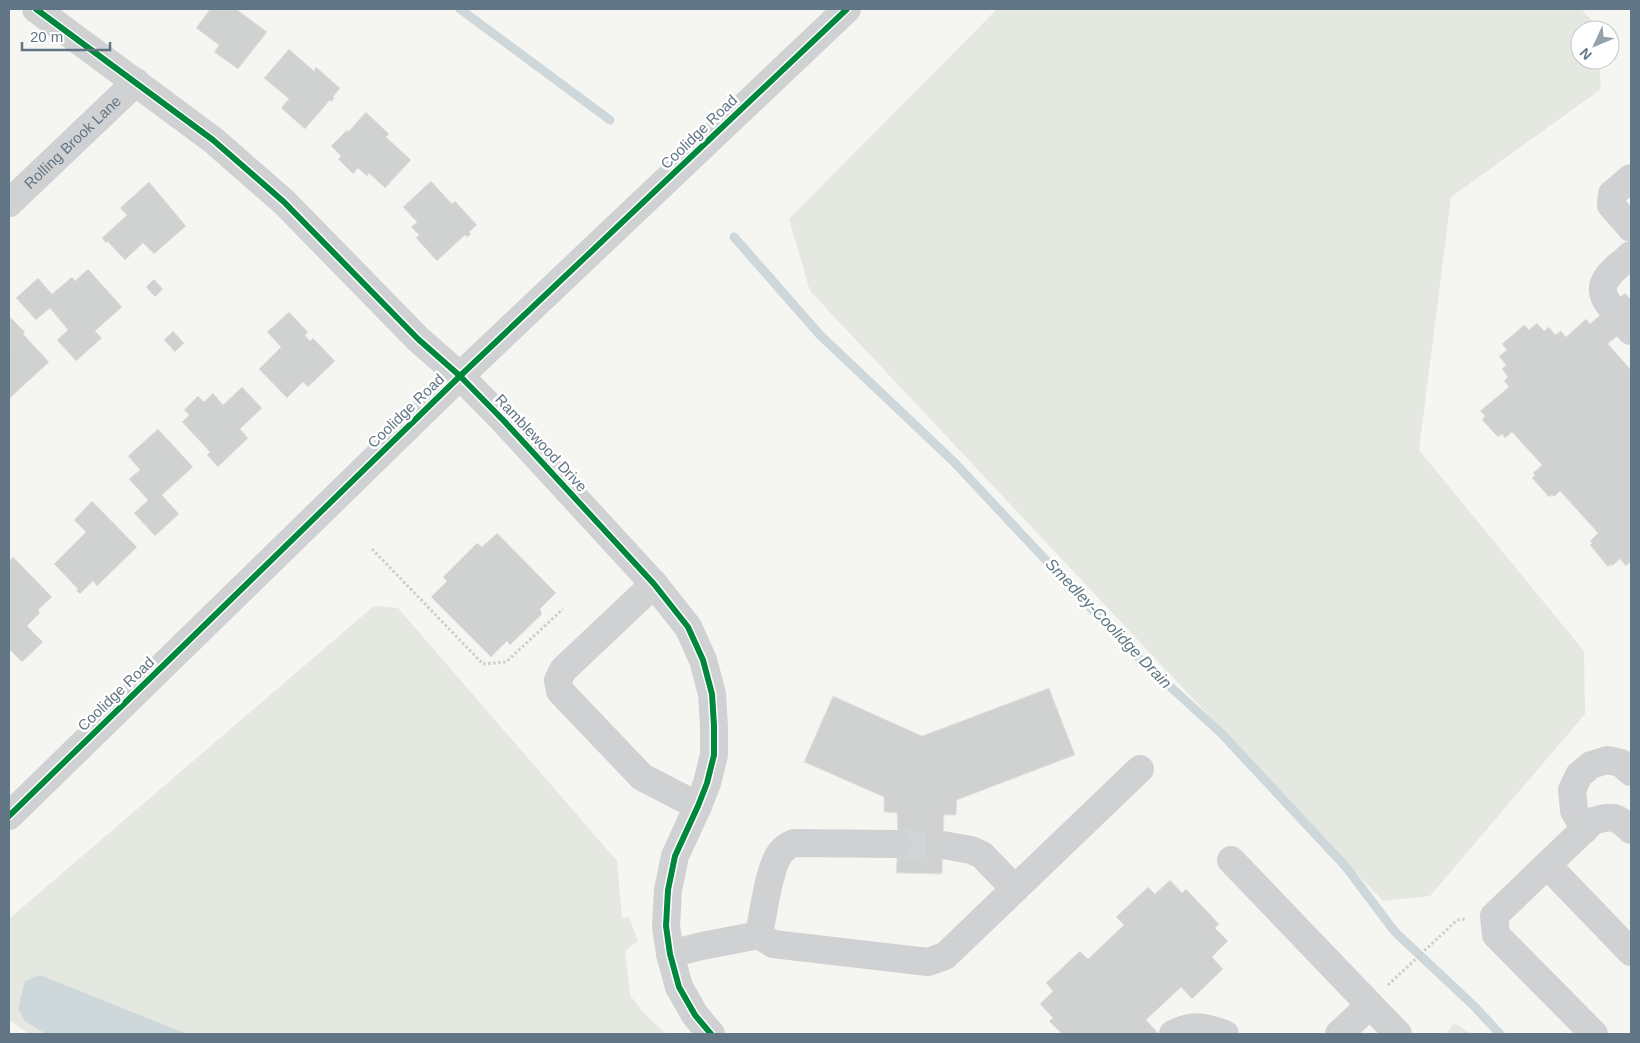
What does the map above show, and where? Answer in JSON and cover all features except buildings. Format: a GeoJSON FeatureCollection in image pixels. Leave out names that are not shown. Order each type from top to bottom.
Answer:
{"type":"FeatureCollection","features":[{"type":"Feature","properties":{"kind":"street","name":"Ramblewood Drive"},"geometry":{"type":"LineString","coordinates":[[36,9],[212,140],[284,202],[418,339],[460,376],[504,421],[654,584],[688,627],[703,660],[712,694],[714,755],[707,783],[675,856],[668,890],[666,926],[670,954],[679,986],[695,1015],[711,1034]]}},
{"type":"Feature","properties":{"kind":"street","name":"Coolidge Road"},"geometry":{"type":"LineString","coordinates":[[9,816],[460,376],[847,9]]}},
{"type":"Feature","properties":{"kind":"street","name":"Rolling Brook Lane"},"geometry":{"type":"LineString","coordinates":[[9,203],[136,82]]}},
{"type":"Feature","properties":{"kind":"street"},"geometry":{"type":"LineString","coordinates":[[1631,178],[1612,194],[1611,205],[1631,228]]}},
{"type":"Feature","properties":{"kind":"street"},"geometry":{"type":"LineString","coordinates":[[1610,306],[1605,300],[1602,290],[1605,280],[1612,271],[1631,255]]}},
{"type":"Feature","properties":{"kind":"street"},"geometry":{"type":"LineString","coordinates":[[654,584],[562,670],[558,680],[560,691],[642,776],[698,806]]}},
{"type":"Feature","properties":{"kind":"street"},"geometry":{"type":"LineString","coordinates":[[1585,829],[1574,811],[1572,790],[1579,775],[1591,764],[1607,760],[1621,763],[1631,772]]}},
{"type":"Feature","properties":{"kind":"street"},"geometry":{"type":"LineString","coordinates":[[670,954],[759,935],[773,944],[928,962],[946,956],[1140,769]]}},
{"type":"Feature","properties":{"kind":"street"},"geometry":{"type":"LineString","coordinates":[[1594,1034],[1496,935],[1494,916],[1593,821],[1609,816],[1622,820],[1631,827]]}},
{"type":"Feature","properties":{"kind":"street"},"geometry":{"type":"LineString","coordinates":[[759,935],[773,869],[780,853],[787,846],[794,843],[898,844]]}},
{"type":"Feature","properties":{"kind":"street"},"geometry":{"type":"LineString","coordinates":[[943,845],[971,850],[982,855],[1015,889]]}},
{"type":"Feature","properties":{"kind":"street"},"geometry":{"type":"LineString","coordinates":[[1231,860],[1398,1034]]}},
{"type":"Feature","properties":{"kind":"street"},"geometry":{"type":"LineString","coordinates":[[1546,865],[1631,952]]}},
{"type":"Feature","properties":{"kind":"street"},"geometry":{"type":"LineString","coordinates":[[1339,1034],[1370,1004]]}},
{"type":"Feature","properties":{"kind":"street"},"geometry":{"type":"LineString","coordinates":[[1173,1034],[1195,1026],[1225,1034]]}},
{"type":"Feature","properties":{"kind":"path"},"geometry":{"type":"LineString","coordinates":[[372,548],[483,664],[506,662],[563,609]]}},
{"type":"Feature","properties":{"kind":"path"},"geometry":{"type":"LineString","coordinates":[[1397,976],[1457,920]]}},
{"type":"Feature","properties":{"kind":"shaded area"},"geometry":{"type":"Polygon","coordinates":[[[997,9],[1581,9],[1591,20],[1570,20],[1570,70],[1600,70],[1601,89],[1451,197],[1419,450],[1584,651],[1585,714],[1430,896],[1383,901],[810,291],[789,219],[997,9]]]}},
{"type":"Feature","properties":{"kind":"shaded area"},"geometry":{"type":"Polygon","coordinates":[[[374,606],[398,608],[617,861],[622,918],[629,917],[638,941],[625,951],[630,995],[643,1012],[666,1034],[30,1034],[9,1020],[9,919],[374,606]]]}},
{"type":"Feature","properties":{"kind":"shaded area"},"geometry":{"type":"Polygon","coordinates":[[[40,975],[187,1034],[46,1034],[25,1021],[18,1009],[25,981],[40,975]]]}},
{"type":"Feature","properties":{"kind":"shaded area"},"geometry":{"type":"Polygon","coordinates":[[[1454,1023],[1471,1034],[1446,1034],[1454,1023]]]}},
{"type":"Feature","properties":{"kind":"waterway","name":"Smedley-Coolidge Drain"},"geometry":{"type":"LineString","coordinates":[[460,9],[610,120]]}},
{"type":"Feature","properties":{"kind":"waterway","name":"Smedley-Coolidge Drain"},"geometry":{"type":"LineString","coordinates":[[734,237],[820,335],[954,462],[1130,650],[1221,733],[1346,867],[1395,932],[1474,1006],[1500,1034]]}},
{"type":"Feature","properties":{"kind":"tunnel"},"geometry":{"type":"LineString","coordinates":[[898,844],[943,845]]}},
{"type":"Feature","properties":{"kind":"cycle path"},"geometry":{"type":"LineString","coordinates":[[36,9],[213,140],[284,202],[418,339],[460,376],[504,421],[654,584],[688,627],[703,660],[712,694],[714,755],[707,783],[675,856],[668,890],[666,926],[670,954],[679,987],[695,1015],[711,1034]]}},
{"type":"Feature","properties":{"kind":"cycle path"},"geometry":{"type":"LineString","coordinates":[[9,816],[460,376],[847,9]]}}]}
